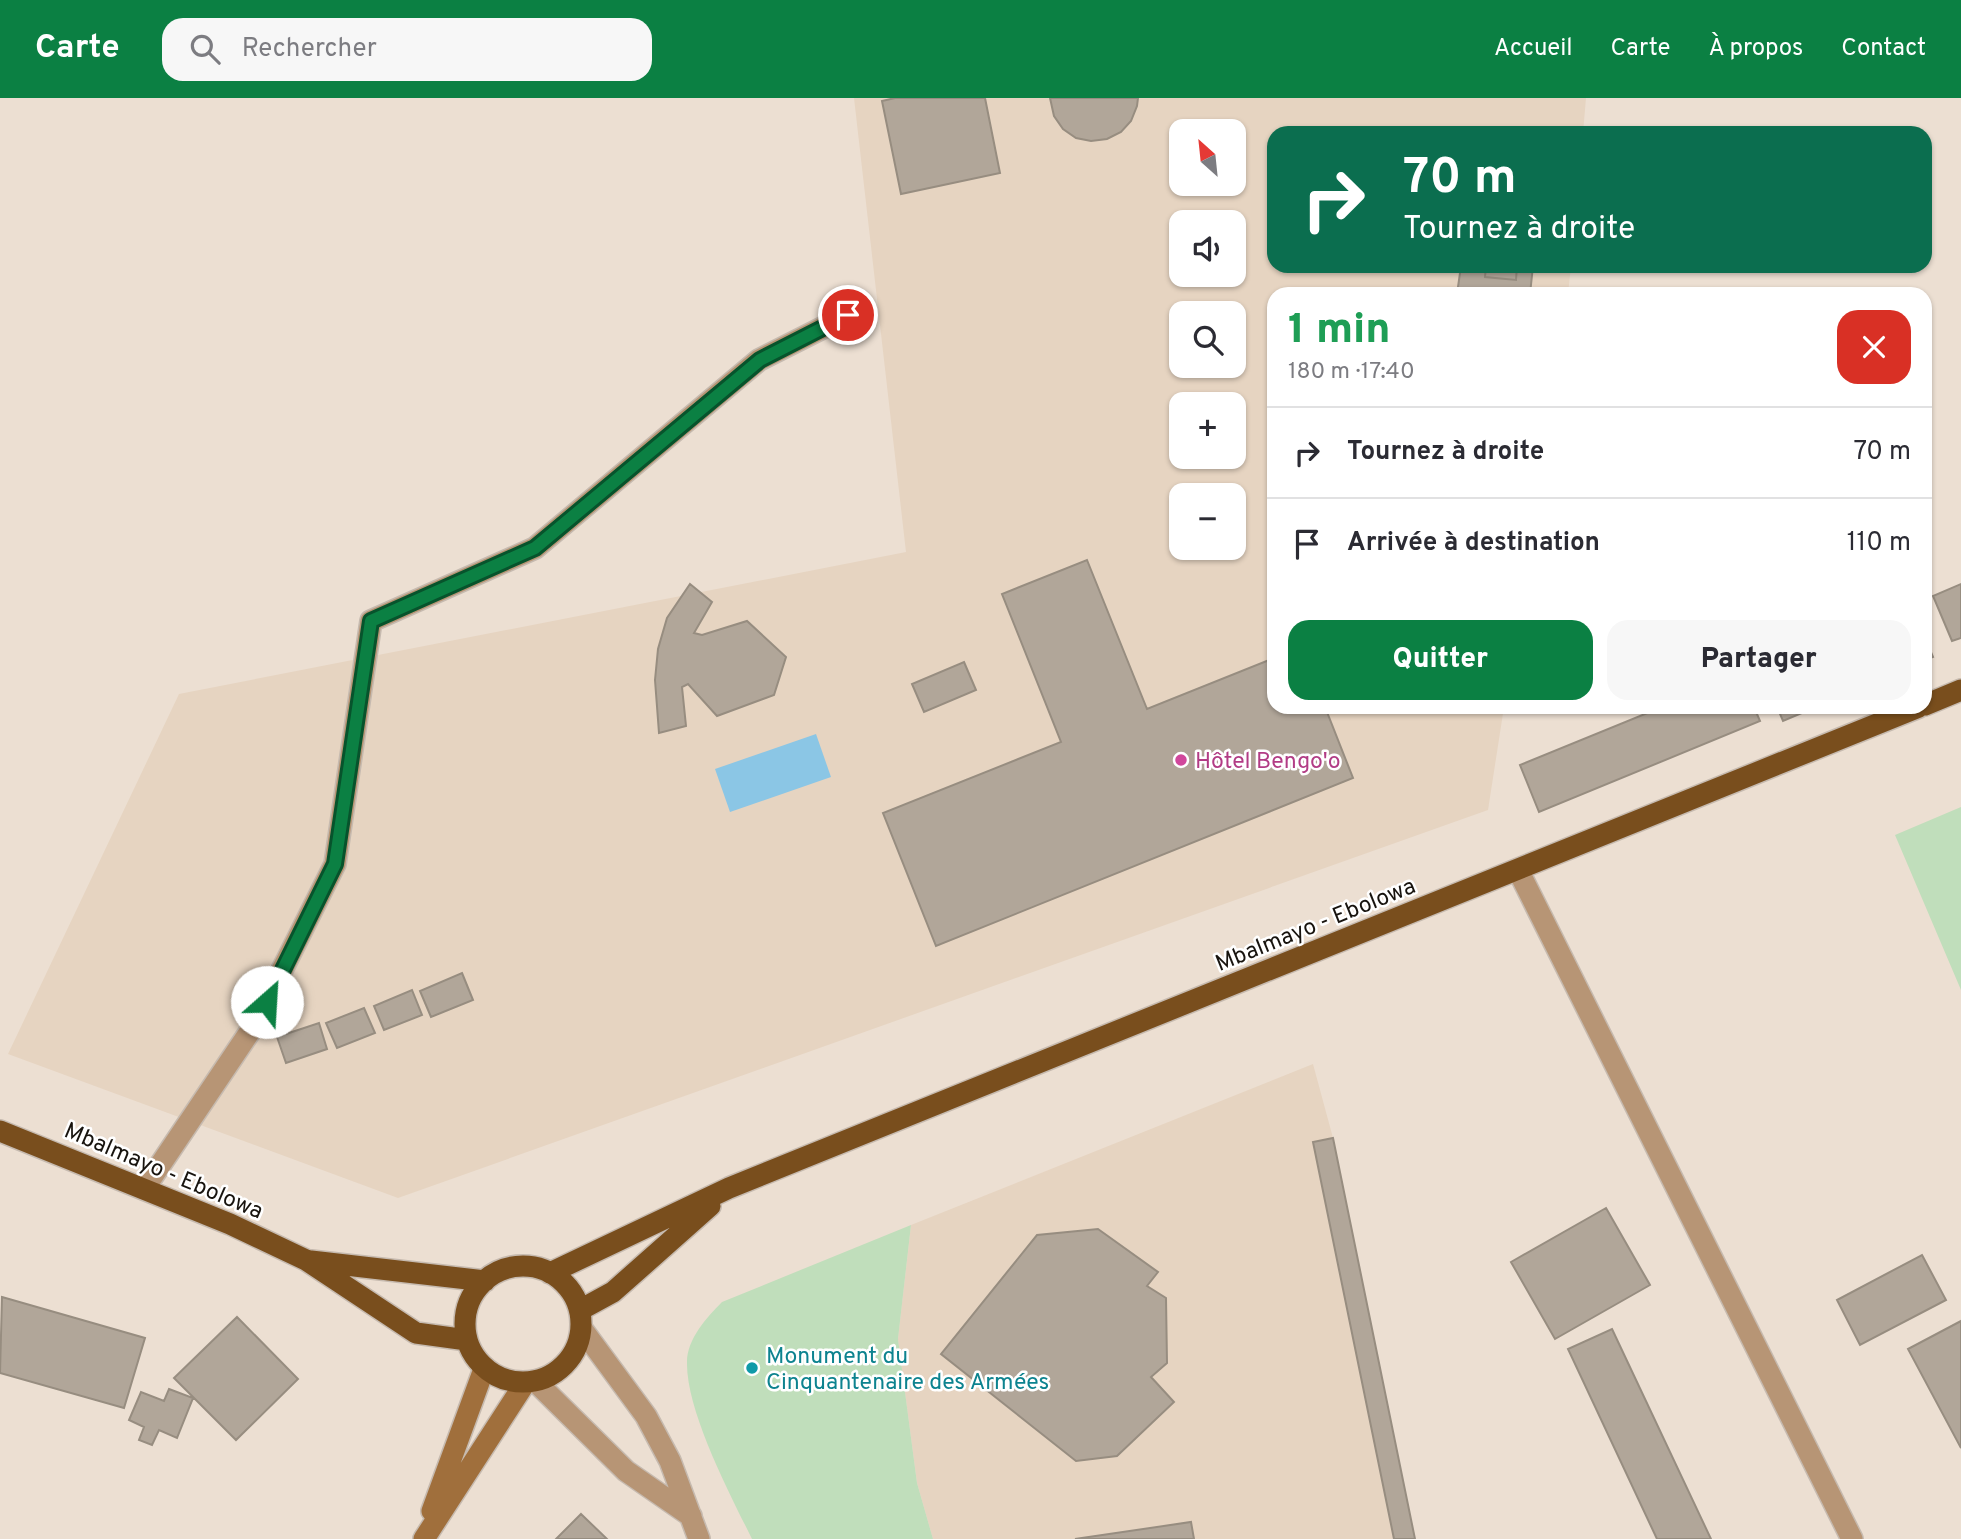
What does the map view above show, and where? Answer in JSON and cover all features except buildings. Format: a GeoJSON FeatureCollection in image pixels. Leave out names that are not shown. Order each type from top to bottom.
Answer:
{"type":"FeatureCollection","features":[{"type":"Feature","properties":{"kind":"highway"},"geometry":{"type":"LineString","coordinates":[[1932,702],[1961,690]]}},
{"type":"Feature","properties":{"kind":"highway","name":"Mbalmayo - Ebolowa"},"geometry":{"type":"LineString","coordinates":[[306,1260],[485,1281],[496,1273],[523,1266],[550,1273],[729,1188],[1902,714]]}},
{"type":"Feature","properties":{"kind":"highway","name":"Mbalmayo - Ebolowa"},"geometry":{"type":"LineString","coordinates":[[0,1131],[230,1224],[306,1260],[415,1334],[467,1340]]}},
{"type":"Feature","properties":{"kind":"highway","name":"Mbalmayo - Ebolowa"},"geometry":{"type":"LineString","coordinates":[[581,1320],[729,1188]]}},
{"type":"Feature","properties":{"kind":"highway"},"geometry":{"type":"LineString","coordinates":[[485,1281],[474,1293],[467,1308],[467,1340],[484,1369],[496,1377],[530,1382],[551,1376],[565,1365],[575,1351],[581,1320],[569,1288],[550,1273]]}},
{"type":"Feature","properties":{"kind":"main road"},"geometry":{"type":"LineString","coordinates":[[423,1539],[484,1369]]}},
{"type":"Feature","properties":{"kind":"main road"},"geometry":{"type":"LineString","coordinates":[[423,1539],[530,1382]]}},
{"type":"Feature","properties":{"kind":"street"},"geometry":{"type":"LineString","coordinates":[[144,1189],[256,1024],[335,864],[371,621],[535,548],[760,360],[848,315]]}},
{"type":"Feature","properties":{"kind":"street"},"geometry":{"type":"LineString","coordinates":[[1518,870],[1852,1539]]}},
{"type":"Feature","properties":{"kind":"street"},"geometry":{"type":"LineString","coordinates":[[581,1320],[646,1416],[670,1461],[699,1539]]}},
{"type":"Feature","properties":{"kind":"street"},"geometry":{"type":"LineString","coordinates":[[530,1382],[626,1471],[691,1516]]}},
{"type":"Feature","properties":{"kind":"shaded area"},"geometry":{"type":"Polygon","coordinates":[[[854,98],[1586,98],[1584,126],[1267,126],[1267,273],[1570,273],[1569,287],[1267,287],[1267,714],[1503,714],[1488,810],[398,1198],[8,1054],[179,694],[906,552],[854,98]]]}},
{"type":"Feature","properties":{"kind":"shaded area"},"geometry":{"type":"Polygon","coordinates":[[[1313,1064],[1333,1138],[1415,1539],[933,1539],[917,1483],[898,1339],[911,1225],[1313,1064]]]}},
{"type":"Feature","properties":{"kind":"green space"},"geometry":{"type":"Polygon","coordinates":[[[1961,807],[1961,990],[1895,835],[1961,807]]]}},
{"type":"Feature","properties":{"kind":"green space"},"geometry":{"type":"Polygon","coordinates":[[[911,1225],[898,1339],[917,1483],[933,1539],[752,1539],[711,1452],[694,1404],[687,1362],[694,1337],[722,1302],[911,1225]]]}},
{"type":"Feature","properties":{"kind":"water"},"geometry":{"type":"Polygon","coordinates":[[[816,734],[831,777],[730,812],[715,769],[816,734]]]}},
{"type":"Feature","properties":{"kind":"place","name":"Hôtel Bengo'o"},"geometry":{"type":"Point","coordinates":[1181,760]}},
{"type":"Feature","properties":{"kind":"place","name":"Monument du Cinquantenaire des Armées"},"geometry":{"type":"Point","coordinates":[752,1368]}},
{"type":"Feature","properties":{"kind":"route"},"geometry":{"type":"LineString","coordinates":[[267,1002],[335,864],[371,621],[535,548],[760,360],[848,315]]}}]}
